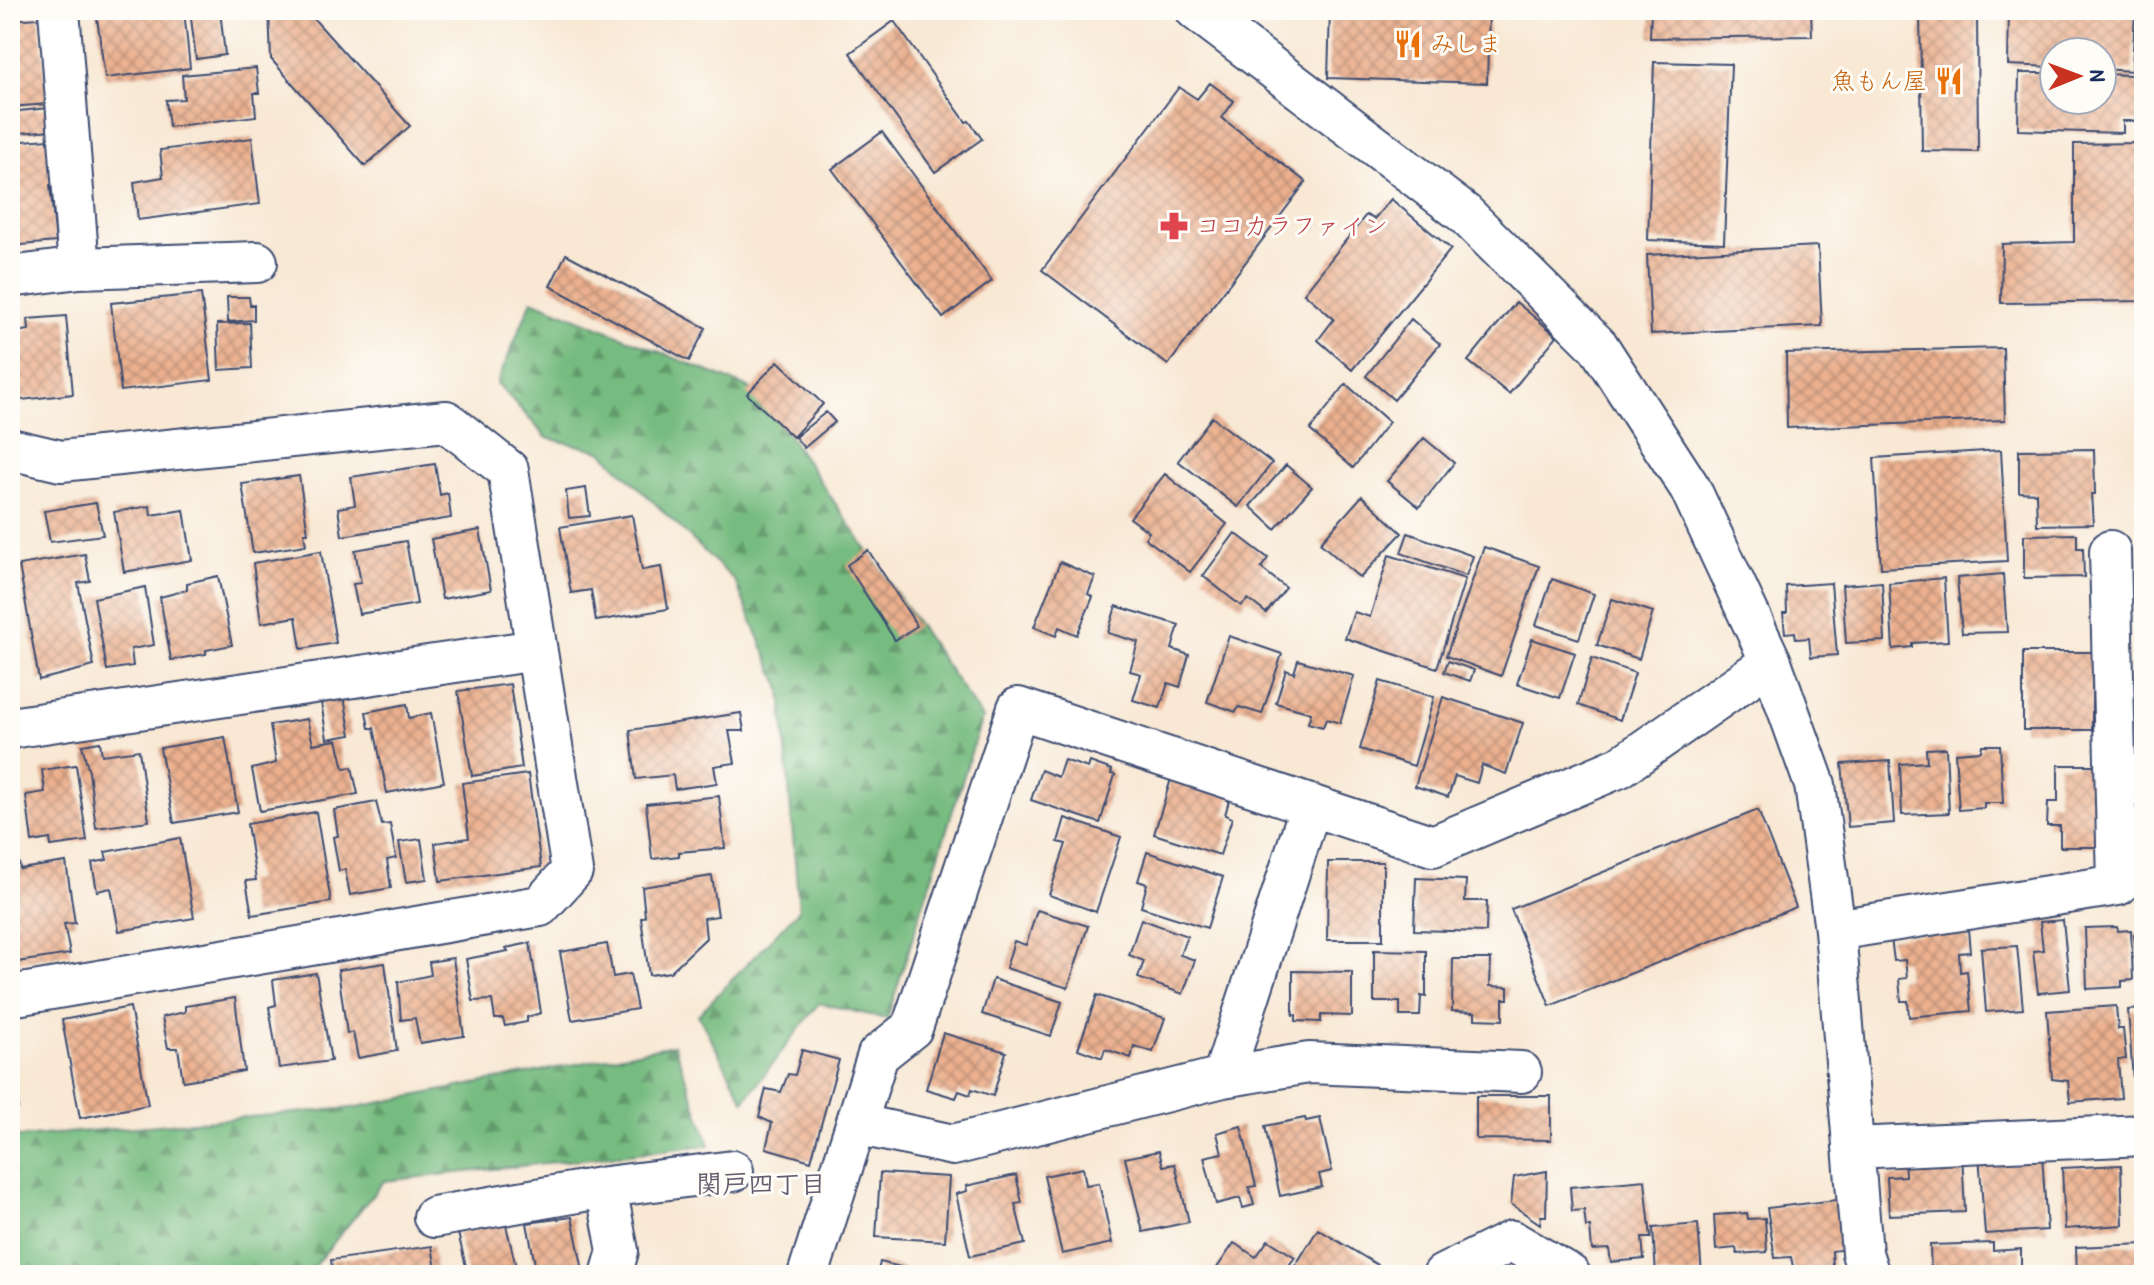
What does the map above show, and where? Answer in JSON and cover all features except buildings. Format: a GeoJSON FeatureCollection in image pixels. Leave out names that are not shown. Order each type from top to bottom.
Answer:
{"type":"FeatureCollection","features":[{"type":"Feature","properties":{"kind":"street"},"geometry":{"type":"LineString","coordinates":[[59,10],[79,268]]}},
{"type":"Feature","properties":{"kind":"street"},"geometry":{"type":"LineString","coordinates":[[1196,10],[1465,214],[1598,346],[1690,488],[1771,662],[1815,785],[1835,930],[1862,1253],[1869,1275]]}},
{"type":"Feature","properties":{"kind":"street"},"geometry":{"type":"LineString","coordinates":[[10,277],[79,268],[257,262]]}},
{"type":"Feature","properties":{"kind":"street"},"geometry":{"type":"LineString","coordinates":[[10,449],[61,461],[446,421],[508,470],[572,871],[540,906],[10,996]]}},
{"type":"Feature","properties":{"kind":"street"},"geometry":{"type":"LineString","coordinates":[[1835,930],[2131,883],[2110,551]]}},
{"type":"Feature","properties":{"kind":"street"},"geometry":{"type":"LineString","coordinates":[[10,728],[536,650]]}},
{"type":"Feature","properties":{"kind":"street"},"geometry":{"type":"LineString","coordinates":[[808,1275],[878,1055],[912,1028],[1018,708],[1433,846],[1620,767],[1771,662]]}},
{"type":"Feature","properties":{"kind":"street"},"geometry":{"type":"LineString","coordinates":[[1223,1077],[1311,805]]}},
{"type":"Feature","properties":{"kind":"street"},"geometry":{"type":"LineString","coordinates":[[856,1124],[953,1145],[1223,1077],[1309,1063],[1521,1072]]}},
{"type":"Feature","properties":{"kind":"street"},"geometry":{"type":"LineString","coordinates":[[1853,1148],[2144,1135]]}},
{"type":"Feature","properties":{"kind":"street"},"geometry":{"type":"LineString","coordinates":[[434,1217],[606,1187],[733,1171]]}},
{"type":"Feature","properties":{"kind":"street"},"geometry":{"type":"LineString","coordinates":[[606,1187],[618,1251],[611,1275]]}},
{"type":"Feature","properties":{"kind":"street"},"geometry":{"type":"LineString","coordinates":[[1443,1275],[1512,1241],[1570,1275]]}},
{"type":"Feature","properties":{"kind":"green space"},"geometry":{"type":"Polygon","coordinates":[[[532,300],[759,392],[982,718],[887,1019],[819,1003],[744,1101],[698,1015],[799,910],[781,689],[735,581],[601,451],[547,438],[497,383],[532,300]]]}},
{"type":"Feature","properties":{"kind":"green space"},"geometry":{"type":"Polygon","coordinates":[[[674,1045],[710,1145],[384,1181],[307,1275],[10,1275],[10,1138],[352,1108],[674,1045]]]}},
{"type":"Feature","properties":{"kind":"place","name":"みしま"},"geometry":{"type":"Point","coordinates":[1408,44]}},
{"type":"Feature","properties":{"kind":"place","name":"魚もん屋"},"geometry":{"type":"Point","coordinates":[1949,81]}},
{"type":"Feature","properties":{"kind":"place","name":"ココカラファイン"},"geometry":{"type":"Point","coordinates":[1174,226]}},
{"type":"Feature","properties":{"kind":"district","name":"関戸四丁目"},"geometry":{"type":"Point","coordinates":[761,1184]}}]}
